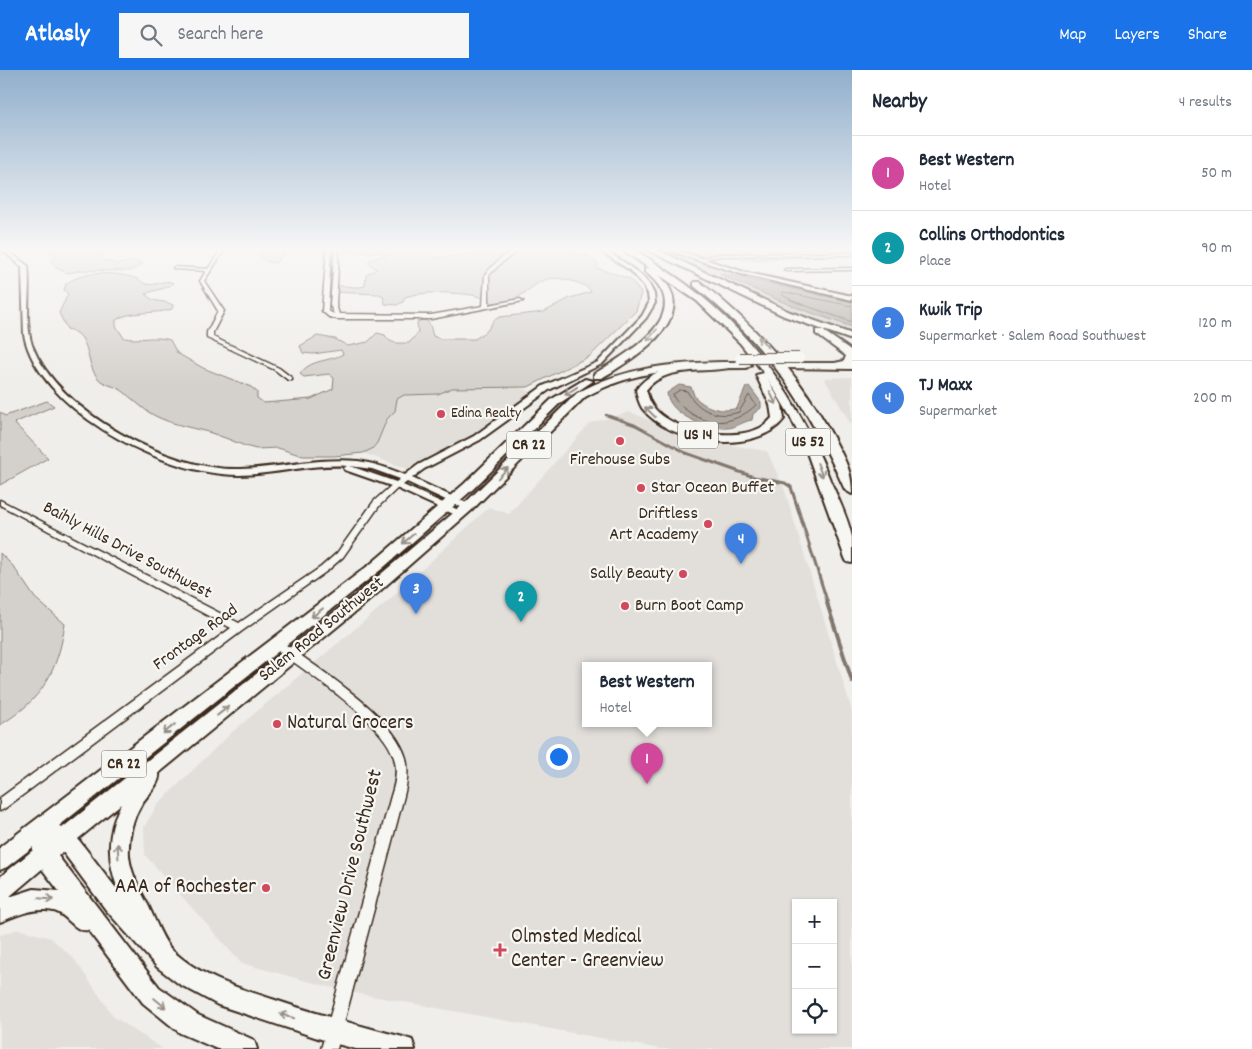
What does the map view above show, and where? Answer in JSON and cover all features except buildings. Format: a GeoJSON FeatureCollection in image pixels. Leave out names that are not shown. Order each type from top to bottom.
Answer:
{"type":"FeatureCollection","features":[{"type":"Feature","properties":{"kind":"highway"},"geometry":{"type":"LineString","coordinates":[[598,376],[637,350],[665,319],[671,305],[668,294]]}},
{"type":"Feature","properties":{"kind":"highway","name":"US 52"},"geometry":{"type":"LineString","coordinates":[[694,294],[742,339],[772,376],[796,416],[814,456],[852,558]]}},
{"type":"Feature","properties":{"kind":"highway","name":"US 52"},"geometry":{"type":"LineString","coordinates":[[709,294],[731,310],[757,335],[804,394],[852,490]]}},
{"type":"Feature","properties":{"kind":"highway"},"geometry":{"type":"LineString","coordinates":[[744,294],[787,314],[843,348],[852,358],[847,364],[834,366]]}},
{"type":"Feature","properties":{"kind":"highway"},"geometry":{"type":"LineString","coordinates":[[787,314],[852,336]]}},
{"type":"Feature","properties":{"kind":"highway","name":"US 14"},"geometry":{"type":"LineString","coordinates":[[729,365],[683,370],[654,377],[648,380],[641,390],[643,403],[650,413],[665,423],[702,435],[736,438],[753,435],[768,429],[778,419],[776,405],[742,339]]}},
{"type":"Feature","properties":{"kind":"highway"},"geometry":{"type":"LineString","coordinates":[[842,467],[852,484]]}},
{"type":"Feature","properties":{"kind":"main road"},"geometry":{"type":"LineString","coordinates":[[743,362],[799,358],[852,358]]}},
{"type":"Feature","properties":{"kind":"main road","name":"Salem Road Southwest"},"geometry":{"type":"LineString","coordinates":[[0,860],[370,571],[456,507],[556,401],[598,376],[626,367],[663,360],[743,362]]}},
{"type":"Feature","properties":{"kind":"main road","name":"US 14"},"geometry":{"type":"LineString","coordinates":[[729,365],[743,362],[806,366],[852,366]]}},
{"type":"Feature","properties":{"kind":"main road","name":"Salem Road Southwest"},"geometry":{"type":"LineString","coordinates":[[0,890],[171,751],[292,656],[566,408],[593,387],[617,377],[654,369],[729,365]]}},
{"type":"Feature","properties":{"kind":"main road"},"geometry":{"type":"LineString","coordinates":[[165,959],[128,891],[117,850],[121,826],[133,801],[171,751]]}},
{"type":"Feature","properties":{"kind":"main road"},"geometry":{"type":"LineString","coordinates":[[40,829],[65,839],[114,902],[165,959],[187,976],[218,993],[331,1040],[403,1049]]}},
{"type":"Feature","properties":{"kind":"main road"},"geometry":{"type":"LineString","coordinates":[[40,829],[44,854],[151,996],[204,1032],[245,1049]]}},
{"type":"Feature","properties":{"kind":"main road"},"geometry":{"type":"LineString","coordinates":[[0,911],[14,904],[36,898],[55,900],[66,904],[82,917],[128,967]]}},
{"type":"Feature","properties":{"kind":"street"},"geometry":{"type":"LineString","coordinates":[[27,294],[28,340],[36,362],[64,397],[106,428],[176,461],[215,471],[249,472],[332,464],[362,465],[405,478],[456,507]]}},
{"type":"Feature","properties":{"kind":"street"},"geometry":{"type":"LineString","coordinates":[[209,294],[221,311],[210,332],[210,338],[277,369],[290,379]]}},
{"type":"Feature","properties":{"kind":"street"},"geometry":{"type":"LineString","coordinates":[[326,294],[325,312],[328,315],[337,317],[431,317],[520,300]]}},
{"type":"Feature","properties":{"kind":"street"},"geometry":{"type":"LineString","coordinates":[[335,294],[334,306],[337,317]]}},
{"type":"Feature","properties":{"kind":"street"},"geometry":{"type":"LineString","coordinates":[[486,294],[486,307]]}},
{"type":"Feature","properties":{"kind":"street"},"geometry":{"type":"LineString","coordinates":[[396,485],[434,459],[477,438],[546,388],[600,363],[644,317],[652,299],[650,294]]}},
{"type":"Feature","properties":{"kind":"street"},"geometry":{"type":"LineString","coordinates":[[833,294],[852,298]]}},
{"type":"Feature","properties":{"kind":"street"},"geometry":{"type":"LineString","coordinates":[[332,464],[456,507]]}},
{"type":"Feature","properties":{"kind":"street","name":"Frontage Road"},"geometry":{"type":"LineString","coordinates":[[0,805],[340,555],[377,503],[396,485]]}},
{"type":"Feature","properties":{"kind":"street","name":"Baihly Hills Drive Southwest"},"geometry":{"type":"LineString","coordinates":[[0,502],[239,628]]}},
{"type":"Feature","properties":{"kind":"street","name":"Greenview Drive Southwest"},"geometry":{"type":"LineString","coordinates":[[277,644],[373,720],[388,736],[399,754],[402,771],[396,802],[331,1040]]}},
{"type":"Feature","properties":{"kind":"shaded area"},"geometry":{"type":"Polygon","coordinates":[[[68,294],[147,294],[151,299],[169,303],[173,305],[172,309],[128,315],[116,320],[116,326],[124,338],[159,338],[170,340],[177,353],[203,368],[251,387],[257,392],[257,398],[264,403],[311,399],[333,389],[334,378],[329,374],[304,377],[300,374],[314,363],[343,354],[341,350],[313,354],[303,353],[300,346],[317,336],[335,339],[348,346],[368,342],[377,333],[385,335],[392,342],[409,343],[418,333],[417,322],[425,320],[429,323],[433,336],[440,339],[475,339],[487,331],[494,320],[500,317],[544,312],[570,298],[585,294],[641,294],[636,311],[590,356],[528,387],[452,388],[438,394],[404,395],[397,399],[395,411],[387,419],[377,443],[372,449],[363,453],[334,456],[303,456],[278,448],[256,449],[208,432],[169,422],[154,415],[121,390],[106,384],[97,377],[84,342],[75,332],[67,329],[59,313],[68,294]]]}},
{"type":"Feature","properties":{"kind":"shaded area"},"geometry":{"type":"Polygon","coordinates":[[[372,294],[427,294],[405,297],[403,302],[397,305],[385,304],[383,296],[372,294]]]}},
{"type":"Feature","properties":{"kind":"shaded area"},"geometry":{"type":"Polygon","coordinates":[[[457,294],[523,294],[503,303],[457,294]]]}},
{"type":"Feature","properties":{"kind":"shaded area"},"geometry":{"type":"Polygon","coordinates":[[[752,294],[828,294],[852,299],[852,334],[786,309],[752,294]]]}},
{"type":"Feature","properties":{"kind":"shaded area"},"geometry":{"type":"Polygon","coordinates":[[[852,377],[852,426],[824,378],[852,377]]]}},
{"type":"Feature","properties":{"kind":"shaded area"},"geometry":{"type":"Polygon","coordinates":[[[463,387],[520,388],[534,393],[477,432],[408,469],[363,453],[372,449],[377,443],[387,419],[395,411],[397,399],[404,395],[428,395],[463,387]]]}},
{"type":"Feature","properties":{"kind":"shaded area"},"geometry":{"type":"Polygon","coordinates":[[[47,401],[54,406],[14,423],[48,458],[0,485],[0,412],[5,416],[47,401]]]}},
{"type":"Feature","properties":{"kind":"shaded area"},"geometry":{"type":"Polygon","coordinates":[[[630,412],[695,439],[767,451],[785,491],[852,711],[852,1049],[660,1049],[344,991],[241,963],[145,855],[144,827],[158,804],[231,733],[388,601],[489,507],[509,514],[590,423],[630,412]]]}},
{"type":"Feature","properties":{"kind":"shaded area"},"geometry":{"type":"Polygon","coordinates":[[[0,553],[13,566],[35,598],[65,624],[58,656],[46,683],[27,705],[0,725],[0,553]]]}},
{"type":"Feature","properties":{"kind":"shaded area"},"geometry":{"type":"Polygon","coordinates":[[[18,929],[51,938],[75,960],[114,1017],[163,1049],[0,1049],[0,935],[18,929]]]}},
{"type":"Feature","properties":{"kind":"water"},"geometry":{"type":"Polygon","coordinates":[[[764,294],[814,294],[852,302],[852,327],[792,306],[764,294]]]}},
{"type":"Feature","properties":{"kind":"water"},"geometry":{"type":"Polygon","coordinates":[[[679,385],[691,387],[695,397],[700,402],[721,410],[737,408],[746,387],[749,386],[761,402],[761,408],[753,414],[752,420],[733,427],[719,428],[709,426],[690,419],[674,408],[669,401],[667,393],[679,385]]]}},
{"type":"Feature","properties":{"kind":"waterway"},"geometry":{"type":"LineString","coordinates":[[606,415],[635,425],[686,453]]}},
{"type":"Feature","properties":{"kind":"waterway"},"geometry":{"type":"LineString","coordinates":[[686,453],[754,477],[785,483],[791,487],[828,604]]}},
{"type":"Feature","properties":{"kind":"waterway"},"geometry":{"type":"LineString","coordinates":[[827,603],[852,681]]}},
{"type":"Feature","properties":{"kind":"place","name":"Edina Realty"},"geometry":{"type":"Point","coordinates":[441,414]}},
{"type":"Feature","properties":{"kind":"place","name":"Firehouse Subs"},"geometry":{"type":"Point","coordinates":[620,441]}},
{"type":"Feature","properties":{"kind":"place","name":"Star Ocean Buffet"},"geometry":{"type":"Point","coordinates":[641,488]}},
{"type":"Feature","properties":{"kind":"place","name":"Driftless Art Academy"},"geometry":{"type":"Point","coordinates":[708,524]}},
{"type":"Feature","properties":{"kind":"place","name":"TJ Maxx"},"geometry":{"type":"Point","coordinates":[741,564]}},
{"type":"Feature","properties":{"kind":"place","name":"Sally Beauty"},"geometry":{"type":"Point","coordinates":[683,574]}},
{"type":"Feature","properties":{"kind":"place","name":"Burn Boot Camp"},"geometry":{"type":"Point","coordinates":[625,606]}},
{"type":"Feature","properties":{"kind":"place","name":"Kwik Trip"},"geometry":{"type":"Point","coordinates":[416,614]}},
{"type":"Feature","properties":{"kind":"place","name":"Collins Orthodontics"},"geometry":{"type":"Point","coordinates":[521,622]}},
{"type":"Feature","properties":{"kind":"place","name":"Natural Grocers"},"geometry":{"type":"Point","coordinates":[277,724]}},
{"type":"Feature","properties":{"kind":"place","name":"Best Western"},"geometry":{"type":"Point","coordinates":[647,784]}},
{"type":"Feature","properties":{"kind":"place","name":"AAA of Rochester"},"geometry":{"type":"Point","coordinates":[266,888]}},
{"type":"Feature","properties":{"kind":"place","name":"Olmsted Medical Center - Greenview"},"geometry":{"type":"Point","coordinates":[500,950]}}]}
